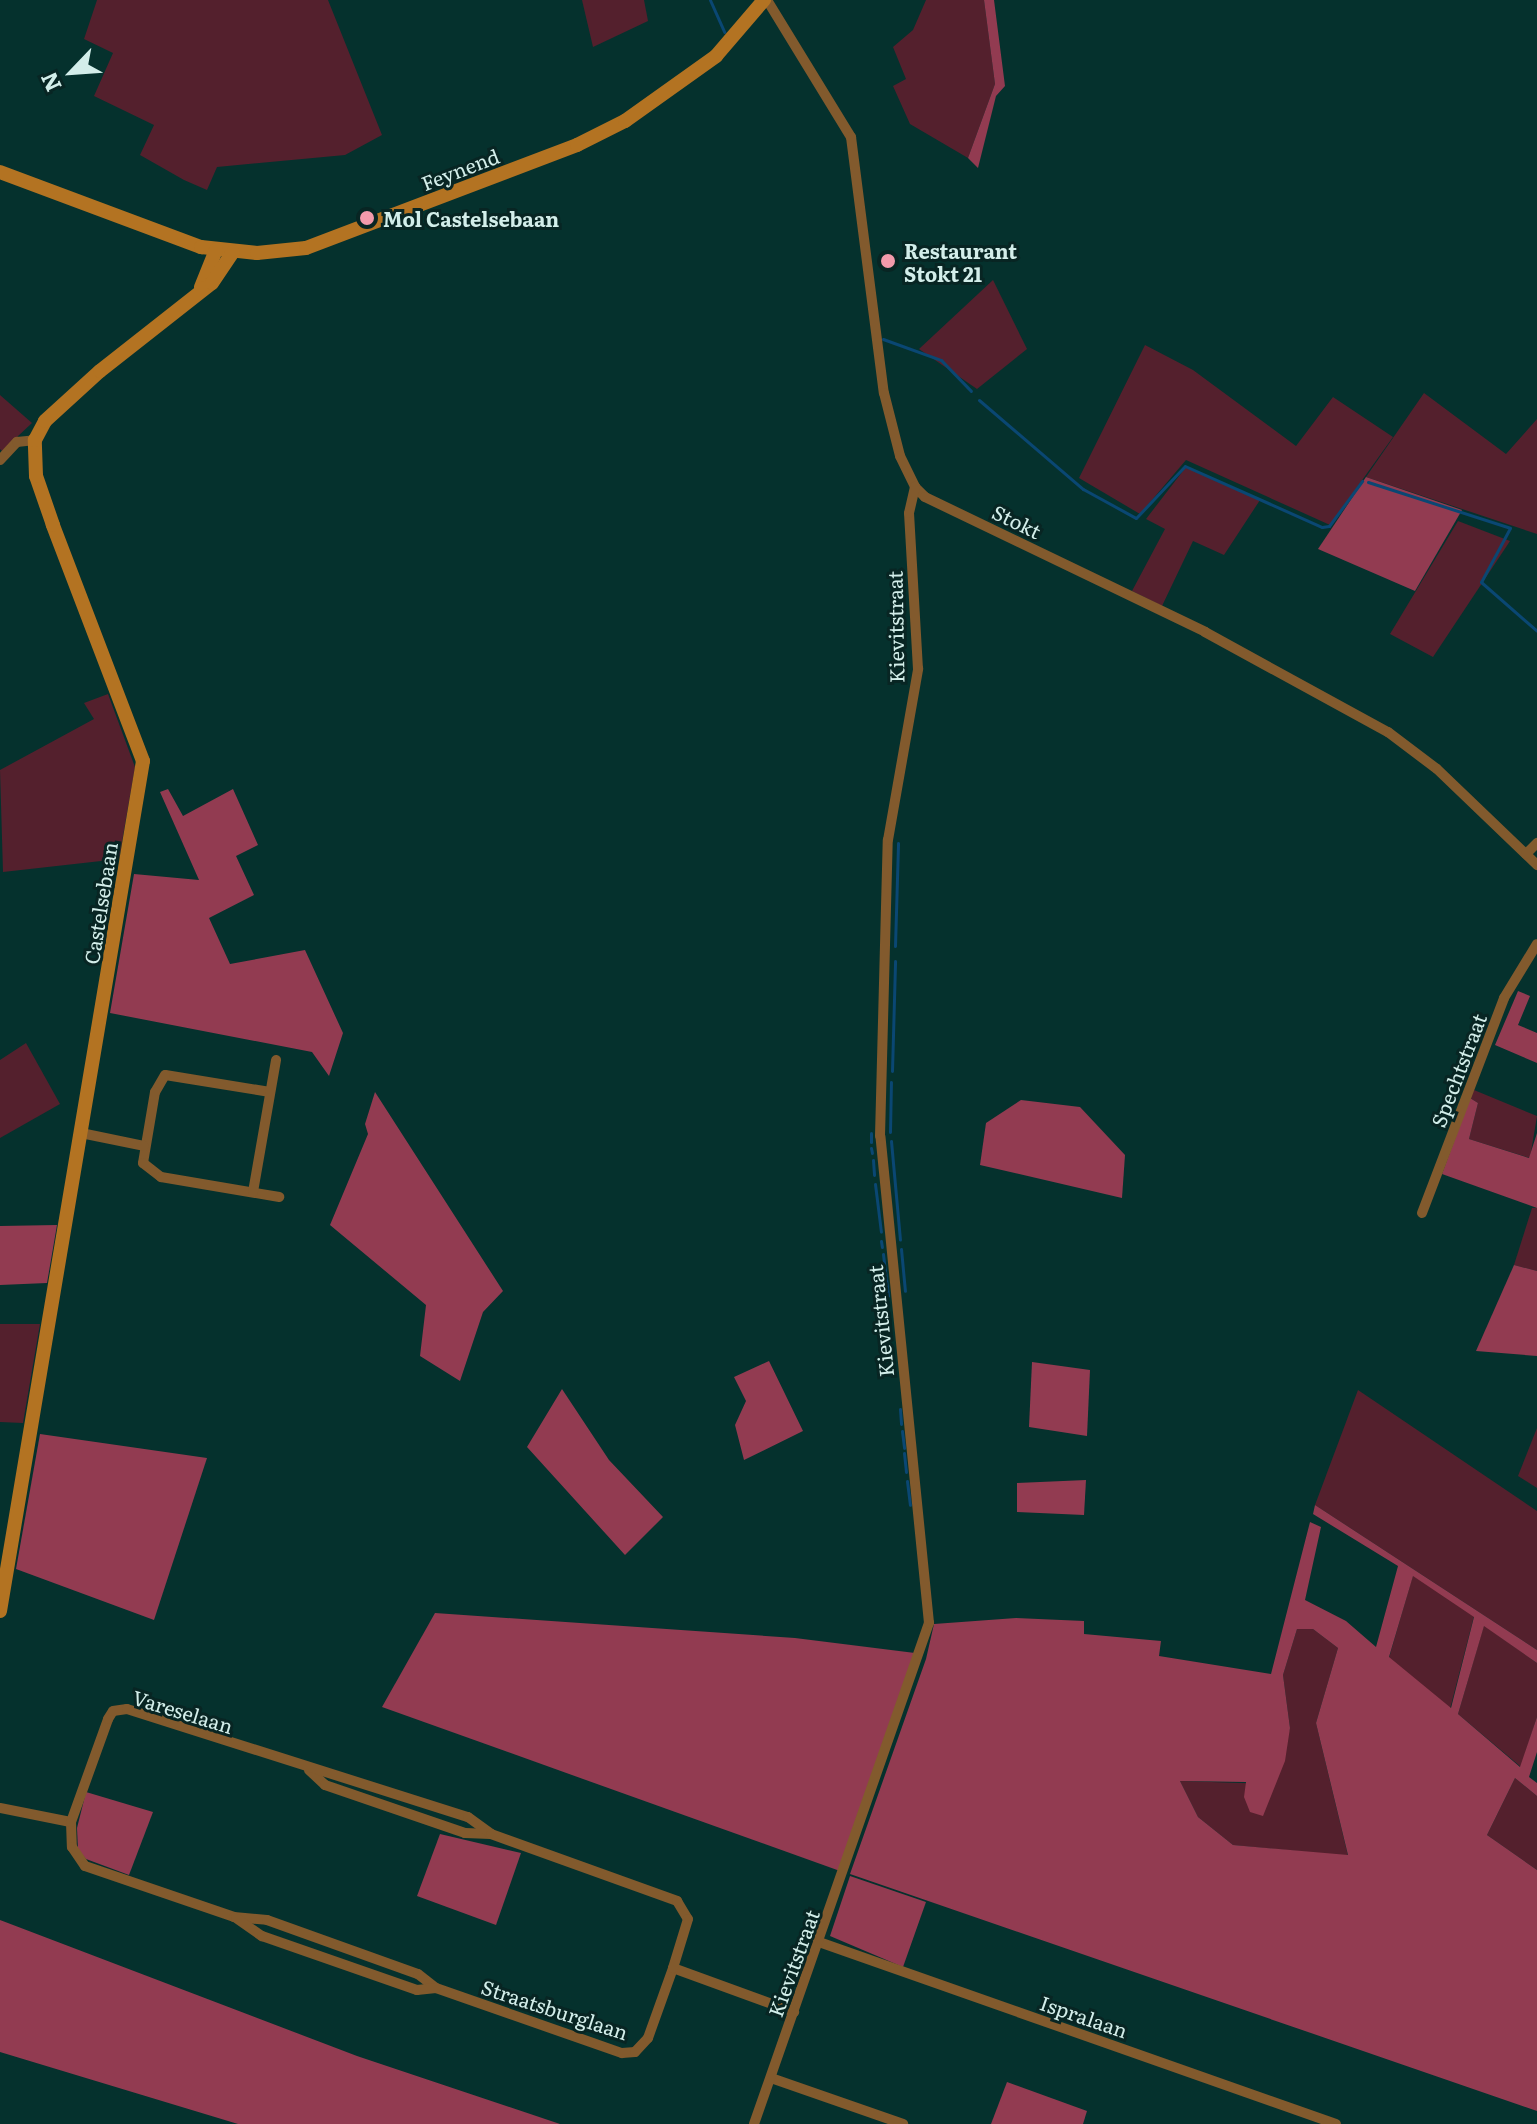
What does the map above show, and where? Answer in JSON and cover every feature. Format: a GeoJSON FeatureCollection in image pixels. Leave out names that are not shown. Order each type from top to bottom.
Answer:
{"type":"FeatureCollection","features":[{"type":"Feature","properties":{"kind":"street","name":"Feynend"},"geometry":{"type":"LineString","coordinates":[[0,172],[216,250],[273,253],[318,245],[577,145],[651,105],[728,45],[766,0]]}},
{"type":"Feature","properties":{"kind":"street"},"geometry":{"type":"LineString","coordinates":[[766,0],[851,137],[884,393],[900,456],[915,487]]}},
{"type":"Feature","properties":{"kind":"street"},"geometry":{"type":"LineString","coordinates":[[201,287],[216,250]]}},
{"type":"Feature","properties":{"kind":"street"},"geometry":{"type":"LineString","coordinates":[[0,460],[17,442],[35,440],[45,421],[201,287],[219,276],[233,252]]}},
{"type":"Feature","properties":{"kind":"street","name":"Castelsebaan"},"geometry":{"type":"LineString","coordinates":[[0,1611],[143,761],[36,476],[35,440]]}},
{"type":"Feature","properties":{"kind":"street","name":"Stokt"},"geometry":{"type":"LineString","coordinates":[[915,487],[925,497],[1205,632],[1388,732],[1437,769],[1537,865]]}},
{"type":"Feature","properties":{"kind":"street","name":"Kievitstraat"},"geometry":{"type":"LineString","coordinates":[[754,2124],[929,1623],[880,1136],[888,840],[918,669],[909,513],[915,487]]}},
{"type":"Feature","properties":{"kind":"street"},"geometry":{"type":"LineString","coordinates":[[1526,854],[1537,843]]}},
{"type":"Feature","properties":{"kind":"street","name":"Spechtstraat"},"geometry":{"type":"LineString","coordinates":[[1422,1213],[1504,998],[1537,944]]}},
{"type":"Feature","properties":{"kind":"street"},"geometry":{"type":"LineString","coordinates":[[253,1192],[276,1060]]}},
{"type":"Feature","properties":{"kind":"street"},"geometry":{"type":"LineString","coordinates":[[270,1092],[165,1075],[155,1092],[143,1163],[161,1177],[279,1197]]}},
{"type":"Feature","properties":{"kind":"street"},"geometry":{"type":"LineString","coordinates":[[81,1133],[144,1146]]}},
{"type":"Feature","properties":{"kind":"street","name":"Vareselaan"},"geometry":{"type":"LineString","coordinates":[[71,1822],[113,1711],[127,1709],[309,1770],[339,1790],[465,1833],[491,1834]]}},
{"type":"Feature","properties":{"kind":"street","name":"Vareselaan"},"geometry":{"type":"LineString","coordinates":[[309,1770],[331,1771],[468,1817],[491,1834],[677,1901],[688,1919],[673,1968]]}},
{"type":"Feature","properties":{"kind":"street"},"geometry":{"type":"LineString","coordinates":[[0,1808],[71,1822]]}},
{"type":"Feature","properties":{"kind":"street","name":"Straatsburglaan"},"geometry":{"type":"LineString","coordinates":[[71,1822],[76,1858],[85,1866],[234,1917],[295,1930],[418,1974],[436,1988],[622,2053],[635,2052],[648,2038],[673,1968]]}},
{"type":"Feature","properties":{"kind":"street","name":"Straatsburglaan"},"geometry":{"type":"LineString","coordinates":[[234,1917],[262,1936],[417,1990],[436,1988]]}},
{"type":"Feature","properties":{"kind":"street","name":"Ispralaan"},"geometry":{"type":"LineString","coordinates":[[819,1942],[1336,2124]]}},
{"type":"Feature","properties":{"kind":"street"},"geometry":{"type":"LineString","coordinates":[[673,1968],[794,2012]]}},
{"type":"Feature","properties":{"kind":"street"},"geometry":{"type":"LineString","coordinates":[[771,2078],[903,2124]]}},
{"type":"Feature","properties":{"kind":"shaded area"},"geometry":{"type":"Polygon","coordinates":[[[97,0],[328,0],[382,135],[345,155],[217,167],[207,190],[184,180],[140,155],[154,125],[94,96],[113,53],[84,39],[97,0]]]}},
{"type":"Feature","properties":{"kind":"shaded area"},"geometry":{"type":"Polygon","coordinates":[[[582,0],[644,0],[648,21],[593,47],[582,0]]]}},
{"type":"Feature","properties":{"kind":"shaded area"},"geometry":{"type":"Polygon","coordinates":[[[926,0],[984,0],[995,84],[968,158],[910,124],[893,86],[906,79],[893,47],[913,30],[926,0]]]}},
{"type":"Feature","properties":{"kind":"shaded area"},"geometry":{"type":"Polygon","coordinates":[[[984,0],[994,0],[1005,86],[996,96],[978,168],[968,158],[995,84],[984,0]]]}},
{"type":"Feature","properties":{"kind":"shaded area"},"geometry":{"type":"Polygon","coordinates":[[[993,280],[1027,349],[977,389],[919,349],[993,280]]]}},
{"type":"Feature","properties":{"kind":"shaded area"},"geometry":{"type":"Polygon","coordinates":[[[1145,345],[1193,370],[1296,446],[1333,397],[1393,437],[1330,525],[1186,460],[1140,514],[1079,478],[1145,345]]]}},
{"type":"Feature","properties":{"kind":"shaded area"},"geometry":{"type":"Polygon","coordinates":[[[1424,393],[1506,454],[1537,419],[1537,534],[1366,477],[1424,393]]]}},
{"type":"Feature","properties":{"kind":"shaded area"},"geometry":{"type":"Polygon","coordinates":[[[0,395],[32,423],[2,451],[0,449],[0,395]]]}},
{"type":"Feature","properties":{"kind":"shaded area"},"geometry":{"type":"Polygon","coordinates":[[[1186,467],[1260,500],[1224,555],[1193,541],[1162,606],[1132,591],[1165,529],[1146,519],[1186,467]]]}},
{"type":"Feature","properties":{"kind":"shaded area"},"geometry":{"type":"Polygon","coordinates":[[[1366,477],[1462,510],[1415,591],[1318,549],[1366,477]]]}},
{"type":"Feature","properties":{"kind":"shaded area"},"geometry":{"type":"Polygon","coordinates":[[[1458,521],[1510,541],[1433,657],[1390,634],[1458,521]]]}},
{"type":"Feature","properties":{"kind":"shaded area"},"geometry":{"type":"Polygon","coordinates":[[[108,694],[135,767],[119,859],[3,872],[0,770],[94,719],[84,703],[108,694]]]}},
{"type":"Feature","properties":{"kind":"shaded area"},"geometry":{"type":"Polygon","coordinates":[[[168,789],[183,816],[233,789],[258,845],[236,856],[254,895],[209,918],[230,964],[305,950],[343,1033],[329,1076],[312,1052],[110,1013],[134,874],[199,880],[160,792],[168,789]]]}},
{"type":"Feature","properties":{"kind":"shaded area"},"geometry":{"type":"Polygon","coordinates":[[[1518,991],[1530,996],[1518,1025],[1537,1033],[1537,1063],[1495,1045],[1518,991]]]}},
{"type":"Feature","properties":{"kind":"shaded area"},"geometry":{"type":"Polygon","coordinates":[[[26,1043],[60,1104],[0,1138],[0,1060],[26,1043]]]}},
{"type":"Feature","properties":{"kind":"shaded area"},"geometry":{"type":"Polygon","coordinates":[[[1474,1090],[1537,1116],[1530,1158],[1469,1139],[1478,1103],[1470,1098],[1474,1090]]]}},
{"type":"Feature","properties":{"kind":"shaded area"},"geometry":{"type":"Polygon","coordinates":[[[375,1092],[503,1291],[483,1312],[460,1381],[420,1356],[426,1305],[330,1225],[368,1134],[365,1124],[375,1092]]]}},
{"type":"Feature","properties":{"kind":"shaded area"},"geometry":{"type":"Polygon","coordinates":[[[1470,1098],[1478,1103],[1469,1139],[1529,1158],[1537,1133],[1537,1208],[1442,1174],[1470,1098]]]}},
{"type":"Feature","properties":{"kind":"shaded area"},"geometry":{"type":"Polygon","coordinates":[[[1021,1100],[1080,1107],[1125,1155],[1122,1198],[980,1165],[986,1123],[1021,1100]]]}},
{"type":"Feature","properties":{"kind":"shaded area"},"geometry":{"type":"Polygon","coordinates":[[[1532,1208],[1537,1208],[1537,1271],[1514,1265],[1532,1208]]]}},
{"type":"Feature","properties":{"kind":"shaded area"},"geometry":{"type":"Polygon","coordinates":[[[57,1225],[47,1283],[0,1285],[0,1226],[57,1225]]]}},
{"type":"Feature","properties":{"kind":"shaded area"},"geometry":{"type":"Polygon","coordinates":[[[1514,1265],[1537,1271],[1537,1356],[1476,1351],[1514,1265]]]}},
{"type":"Feature","properties":{"kind":"shaded area"},"geometry":{"type":"Polygon","coordinates":[[[0,1324],[40,1324],[23,1423],[0,1422],[0,1324]]]}},
{"type":"Feature","properties":{"kind":"shaded area"},"geometry":{"type":"Polygon","coordinates":[[[769,1361],[803,1431],[744,1460],[735,1425],[746,1401],[734,1377],[769,1361]]]}},
{"type":"Feature","properties":{"kind":"shaded area"},"geometry":{"type":"Polygon","coordinates":[[[1032,1362],[1090,1370],[1087,1436],[1029,1427],[1032,1362]]]}},
{"type":"Feature","properties":{"kind":"shaded area"},"geometry":{"type":"Polygon","coordinates":[[[562,1389],[609,1460],[663,1517],[625,1555],[527,1447],[562,1389]]]}},
{"type":"Feature","properties":{"kind":"shaded area"},"geometry":{"type":"Polygon","coordinates":[[[1358,1390],[1537,1511],[1537,1650],[1315,1505],[1358,1390]]]}},
{"type":"Feature","properties":{"kind":"shaded area"},"geometry":{"type":"Polygon","coordinates":[[[1537,1428],[1537,1488],[1518,1476],[1537,1428]]]}},
{"type":"Feature","properties":{"kind":"shaded area"},"geometry":{"type":"Polygon","coordinates":[[[40,1434],[207,1458],[154,1620],[16,1569],[40,1434]]]}},
{"type":"Feature","properties":{"kind":"shaded area"},"geometry":{"type":"Polygon","coordinates":[[[1086,1480],[1084,1515],[1017,1512],[1017,1483],[1086,1480]]]}},
{"type":"Feature","properties":{"kind":"shaded area"},"geometry":{"type":"Polygon","coordinates":[[[1315,1505],[1537,1650],[1537,1663],[1484,1626],[1458,1714],[1520,1767],[1537,1717],[1537,1752],[1529,1777],[1537,1783],[1537,1796],[1515,1778],[1487,1835],[1537,1870],[1537,2111],[850,1874],[926,1659],[934,1624],[1016,1618],[1084,1621],[1084,1634],[1161,1641],[1159,1656],[1271,1674],[1310,1522],[1321,1527],[1305,1600],[1346,1621],[1376,1647],[1398,1566],[1313,1514],[1315,1505]],[[1413,1576],[1389,1657],[1451,1708],[1474,1617],[1413,1576]],[[1297,1629],[1283,1675],[1290,1728],[1285,1761],[1263,1816],[1250,1812],[1244,1797],[1246,1782],[1180,1781],[1198,1817],[1233,1845],[1348,1855],[1316,1723],[1338,1648],[1313,1629],[1297,1629]]]}},
{"type":"Feature","properties":{"kind":"shaded area"},"geometry":{"type":"Polygon","coordinates":[[[1413,1575],[1474,1616],[1450,1709],[1389,1658],[1413,1575]]]}},
{"type":"Feature","properties":{"kind":"shaded area"},"geometry":{"type":"Polygon","coordinates":[[[435,1613],[795,1638],[915,1653],[840,1871],[382,1707],[435,1613]]]}},
{"type":"Feature","properties":{"kind":"shaded area"},"geometry":{"type":"Polygon","coordinates":[[[1484,1625],[1537,1663],[1537,1717],[1521,1767],[1458,1714],[1484,1625]]]}},
{"type":"Feature","properties":{"kind":"shaded area"},"geometry":{"type":"Polygon","coordinates":[[[1297,1629],[1313,1629],[1338,1648],[1316,1723],[1348,1856],[1233,1845],[1198,1817],[1180,1781],[1274,1784],[1290,1728],[1283,1675],[1297,1629]]]}},
{"type":"Feature","properties":{"kind":"shaded area"},"geometry":{"type":"Polygon","coordinates":[[[1515,1778],[1537,1796],[1537,1870],[1487,1835],[1515,1778]]]}},
{"type":"Feature","properties":{"kind":"shaded area"},"geometry":{"type":"Polygon","coordinates":[[[86,1792],[153,1812],[129,1875],[86,1859],[78,1850],[77,1828],[86,1792]]]}},
{"type":"Feature","properties":{"kind":"shaded area"},"geometry":{"type":"Polygon","coordinates":[[[440,1834],[521,1853],[496,1925],[417,1896],[440,1834]]]}},
{"type":"Feature","properties":{"kind":"shaded area"},"geometry":{"type":"Polygon","coordinates":[[[850,1876],[926,1902],[903,1967],[830,1936],[850,1876]]]}},
{"type":"Feature","properties":{"kind":"shaded area"},"geometry":{"type":"Polygon","coordinates":[[[0,1920],[357,2056],[560,2124],[238,2124],[0,2052],[0,1920]]]}},
{"type":"Feature","properties":{"kind":"shaded area"},"geometry":{"type":"Polygon","coordinates":[[[1007,2082],[1087,2111],[1083,2124],[991,2124],[1007,2082]]]}},
{"type":"Feature","properties":{"kind":"waterway"},"geometry":{"type":"LineString","coordinates":[[710,0],[724,32]]}},
{"type":"Feature","properties":{"kind":"waterway"},"geometry":{"type":"LineString","coordinates":[[883,339],[941,360],[971,391]]}},
{"type":"Feature","properties":{"kind":"waterway"},"geometry":{"type":"LineString","coordinates":[[979,400],[1083,489],[1136,518],[1185,466],[1322,527],[1329,526],[1362,481]]}},
{"type":"Feature","properties":{"kind":"waterway"},"geometry":{"type":"LineString","coordinates":[[1368,482],[1510,528],[1481,582],[1537,631]]}},
{"type":"Feature","properties":{"kind":"waterway"},"geometry":{"type":"LineString","coordinates":[[895,946],[898,843]]}},
{"type":"Feature","properties":{"kind":"waterway"},"geometry":{"type":"LineString","coordinates":[[892,1071],[895,961]]}},
{"type":"Feature","properties":{"kind":"waterway"},"geometry":{"type":"LineString","coordinates":[[890,1132],[891,1082]]}},
{"type":"Feature","properties":{"kind":"waterway"},"geometry":{"type":"LineString","coordinates":[[871,1133],[871,1142]]}},
{"type":"Feature","properties":{"kind":"waterway"},"geometry":{"type":"LineString","coordinates":[[891,1141],[900,1240]]}},
{"type":"Feature","properties":{"kind":"waterway"},"geometry":{"type":"LineString","coordinates":[[871,1148],[872,1153]]}},
{"type":"Feature","properties":{"kind":"waterway"},"geometry":{"type":"LineString","coordinates":[[873,1160],[874,1175]]}},
{"type":"Feature","properties":{"kind":"waterway"},"geometry":{"type":"LineString","coordinates":[[875,1184],[881,1232]]}},
{"type":"Feature","properties":{"kind":"waterway"},"geometry":{"type":"LineString","coordinates":[[881,1241],[882,1247]]}},
{"type":"Feature","properties":{"kind":"waterway"},"geometry":{"type":"LineString","coordinates":[[901,1249],[905,1291]]}},
{"type":"Feature","properties":{"kind":"waterway"},"geometry":{"type":"LineString","coordinates":[[883,1254],[888,1296]]}},
{"type":"Feature","properties":{"kind":"waterway"},"geometry":{"type":"LineString","coordinates":[[900,1409],[901,1424]]}},
{"type":"Feature","properties":{"kind":"waterway"},"geometry":{"type":"LineString","coordinates":[[902,1431],[904,1448]]}},
{"type":"Feature","properties":{"kind":"waterway"},"geometry":{"type":"LineString","coordinates":[[904,1453],[906,1472]]}},
{"type":"Feature","properties":{"kind":"waterway"},"geometry":{"type":"LineString","coordinates":[[907,1481],[910,1505]]}},
{"type":"Feature","properties":{"kind":"place","name":"Mol Castelsebaan"},"geometry":{"type":"Point","coordinates":[367,218]}},
{"type":"Feature","properties":{"kind":"place","name":"Restaurant Stokt 21"},"geometry":{"type":"Point","coordinates":[888,261]}}]}
